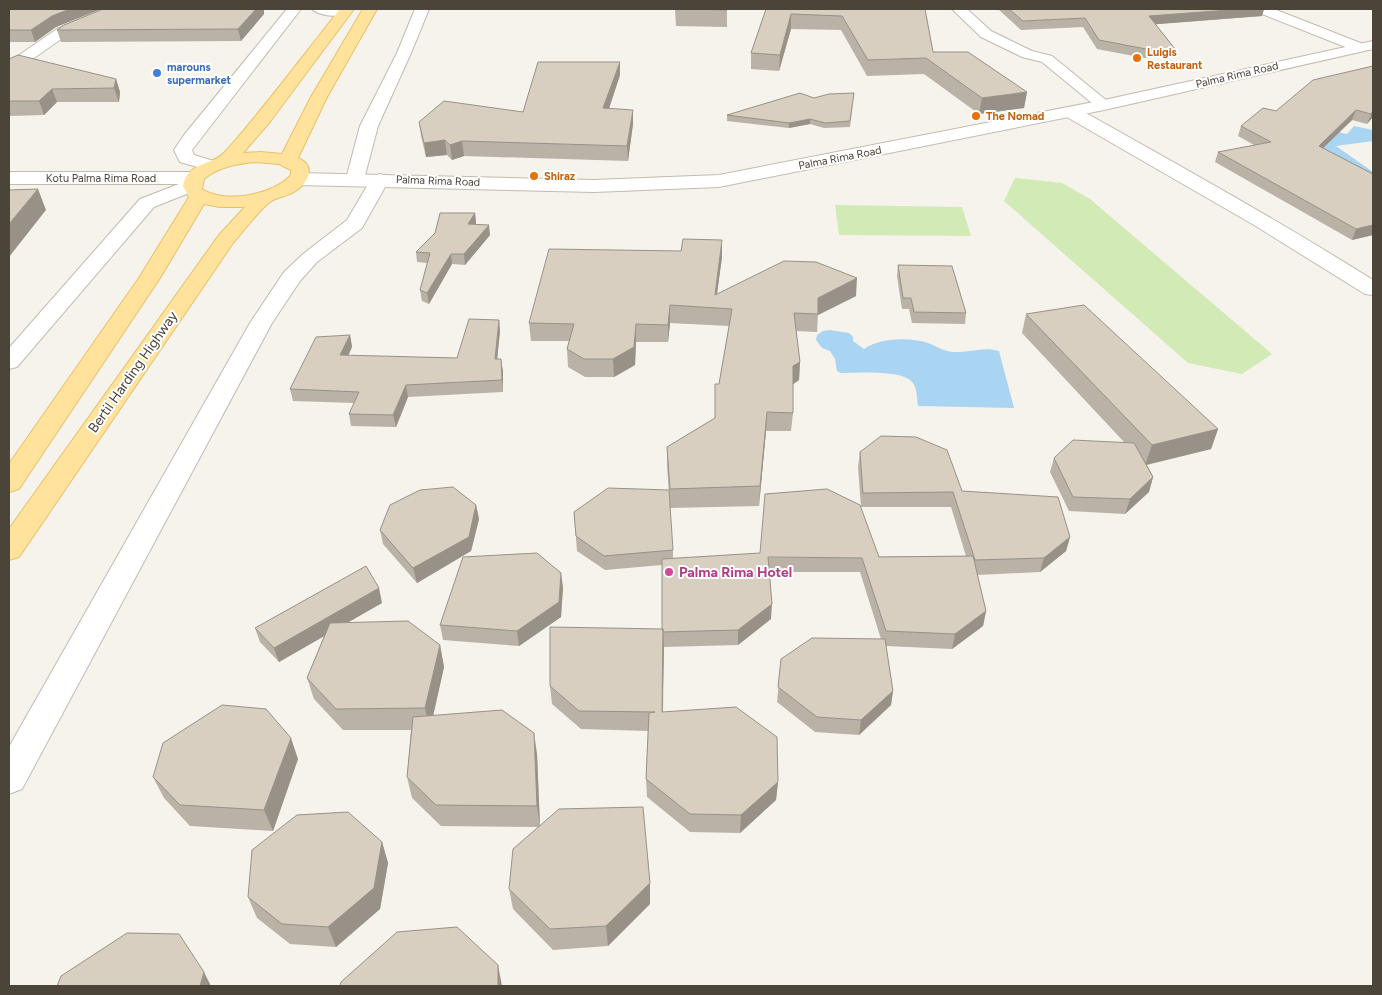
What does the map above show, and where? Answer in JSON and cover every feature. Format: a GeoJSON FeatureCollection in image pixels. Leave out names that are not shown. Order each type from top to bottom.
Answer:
{"type":"FeatureCollection","features":[{"type":"Feature","properties":{"kind":"main road"},"geometry":{"type":"LineString","coordinates":[[288,160],[314,104],[370,9]]}},
{"type":"Feature","properties":{"kind":"main road"},"geometry":{"type":"LineString","coordinates":[[9,483],[150,278],[195,186],[263,119],[345,11]]}},
{"type":"Feature","properties":{"kind":"main road"},"geometry":{"type":"LineString","coordinates":[[218,164],[254,156],[288,160],[299,168],[298,178]]}},
{"type":"Feature","properties":{"kind":"main road","name":"Bertil Harding Highway"},"geometry":{"type":"LineString","coordinates":[[195,186],[223,201],[263,198],[286,189],[298,178]]}},
{"type":"Feature","properties":{"kind":"main road","name":"Bertil Harding Highway"},"geometry":{"type":"LineString","coordinates":[[9,550],[226,240],[263,198]]}},
{"type":"Feature","properties":{"kind":"street"},"geometry":{"type":"LineString","coordinates":[[9,69],[62,32],[116,9]]}},
{"type":"Feature","properties":{"kind":"street"},"geometry":{"type":"LineString","coordinates":[[218,164],[186,158],[184,150],[190,139],[294,9]]}},
{"type":"Feature","properties":{"kind":"street"},"geometry":{"type":"LineString","coordinates":[[319,9],[345,11]]}},
{"type":"Feature","properties":{"kind":"street"},"geometry":{"type":"LineString","coordinates":[[9,779],[262,323],[292,277],[310,258],[355,224],[368,179],[369,126],[404,53],[422,9]]}},
{"type":"Feature","properties":{"kind":"street"},"geometry":{"type":"LineString","coordinates":[[959,9],[986,34],[1027,54],[1046,59],[1104,105]]}},
{"type":"Feature","properties":{"kind":"street"},"geometry":{"type":"LineString","coordinates":[[1262,9],[1366,46]]}},
{"type":"Feature","properties":{"kind":"street","name":"Palma Rima Road"},"geometry":{"type":"LineString","coordinates":[[298,178],[594,186],[719,182],[1071,112],[1366,46]]}},
{"type":"Feature","properties":{"kind":"street"},"geometry":{"type":"LineString","coordinates":[[1071,112],[1183,174],[1317,253],[1373,289]]}},
{"type":"Feature","properties":{"kind":"street","name":"Kotu Palma Rima Road"},"geometry":{"type":"LineString","coordinates":[[9,178],[195,186]]}},
{"type":"Feature","properties":{"kind":"street"},"geometry":{"type":"LineString","coordinates":[[9,362],[33,332],[147,203],[195,186]]}},
{"type":"Feature","properties":{"kind":"street"},"geometry":{"type":"LineString","coordinates":[[9,333],[33,332]]}},
{"type":"Feature","properties":{"kind":"green space"},"geometry":{"type":"Polygon","coordinates":[[[1015,178],[1062,183],[1090,199],[1272,354],[1242,374],[1188,363],[1004,201],[1015,178]]]}},
{"type":"Feature","properties":{"kind":"green space"},"geometry":{"type":"Polygon","coordinates":[[[835,205],[962,207],[971,236],[839,235],[835,205]]]}},
{"type":"Feature","properties":{"kind":"water"},"geometry":{"type":"Polygon","coordinates":[[[1354,126],[1373,130],[1373,141],[1336,146],[1373,172],[1373,183],[1296,143],[1329,130],[1347,134],[1354,126]]]}},
{"type":"Feature","properties":{"kind":"water"},"geometry":{"type":"Polygon","coordinates":[[[830,330],[849,333],[853,337],[853,341],[864,349],[886,341],[904,339],[928,343],[943,350],[953,352],[988,349],[999,351],[1014,408],[918,406],[915,388],[908,379],[890,374],[868,372],[841,373],[837,371],[835,359],[830,351],[822,348],[816,340],[817,335],[823,331],[830,330]]]}},
{"type":"Feature","properties":{"kind":"building"},"geometry":{"type":"Polygon","coordinates":[[[9,9],[70,9],[52,16],[31,30],[9,30],[9,9]]]}},
{"type":"Feature","properties":{"kind":"building"},"geometry":{"type":"Polygon","coordinates":[[[103,9],[256,9],[238,29],[57,30],[64,25],[103,9]]]}},
{"type":"Feature","properties":{"kind":"building"},"geometry":{"type":"Polygon","coordinates":[[[694,9],[727,9],[727,10],[694,9]]]}},
{"type":"Feature","properties":{"kind":"building"},"geometry":{"type":"Polygon","coordinates":[[[766,9],[925,9],[933,52],[968,52],[1027,92],[982,98],[926,58],[868,60],[842,16],[791,14],[780,55],[751,53],[766,9]]]}},
{"type":"Feature","properties":{"kind":"building"},"geometry":{"type":"Polygon","coordinates":[[[1009,9],[1242,9],[1149,16],[1175,49],[1146,49],[1099,40],[1085,18],[1023,21],[1009,9]]]}},
{"type":"Feature","properties":{"kind":"building"},"geometry":{"type":"Polygon","coordinates":[[[18,55],[116,79],[114,88],[52,89],[39,101],[9,101],[9,59],[18,55]]]}},
{"type":"Feature","properties":{"kind":"building"},"geometry":{"type":"Polygon","coordinates":[[[538,62],[620,62],[603,108],[633,110],[627,146],[462,141],[450,145],[445,140],[424,143],[419,122],[444,101],[523,112],[538,62]]]}},
{"type":"Feature","properties":{"kind":"building"},"geometry":{"type":"Polygon","coordinates":[[[1373,66],[1373,111],[1371,114],[1356,110],[1319,146],[1373,174],[1373,225],[1356,229],[1218,152],[1271,142],[1241,126],[1263,108],[1276,111],[1313,80],[1373,66]]]}},
{"type":"Feature","properties":{"kind":"building"},"geometry":{"type":"Polygon","coordinates":[[[800,93],[814,98],[829,94],[854,93],[850,121],[825,123],[810,119],[789,123],[727,115],[800,93]]]}},
{"type":"Feature","properties":{"kind":"building"},"geometry":{"type":"Polygon","coordinates":[[[38,189],[9,224],[9,190],[38,189]]]}},
{"type":"Feature","properties":{"kind":"building"},"geometry":{"type":"Polygon","coordinates":[[[440,213],[475,213],[468,224],[489,225],[464,254],[451,254],[427,293],[420,290],[430,253],[416,252],[435,233],[440,213]]]}},
{"type":"Feature","properties":{"kind":"building"},"geometry":{"type":"Polygon","coordinates":[[[683,239],[722,240],[715,295],[784,261],[816,262],[857,278],[818,298],[818,314],[794,313],[800,362],[793,366],[793,413],[767,412],[760,486],[670,489],[667,447],[715,418],[715,384],[719,384],[732,309],[670,305],[668,325],[636,324],[634,347],[613,359],[584,359],[567,349],[574,324],[529,323],[549,249],[681,251],[683,239]]]}},
{"type":"Feature","properties":{"kind":"building"},"geometry":{"type":"Polygon","coordinates":[[[898,265],[952,266],[966,313],[914,312],[911,298],[903,298],[898,265]]]}},
{"type":"Feature","properties":{"kind":"building"},"geometry":{"type":"Polygon","coordinates":[[[1084,305],[1218,429],[1152,445],[1026,314],[1084,305]]]}},
{"type":"Feature","properties":{"kind":"building"},"geometry":{"type":"Polygon","coordinates":[[[469,319],[499,320],[495,359],[501,359],[502,380],[406,385],[393,415],[349,414],[359,392],[290,389],[316,337],[350,335],[340,355],[457,358],[469,319]]]}},
{"type":"Feature","properties":{"kind":"building"},"geometry":{"type":"Polygon","coordinates":[[[881,436],[916,437],[947,450],[962,491],[1058,497],[1070,537],[1044,558],[975,560],[953,492],[863,493],[860,452],[881,436]]]}},
{"type":"Feature","properties":{"kind":"building"},"geometry":{"type":"Polygon","coordinates":[[[1073,440],[1134,443],[1153,477],[1130,499],[1073,497],[1054,458],[1073,440]]]}},
{"type":"Feature","properties":{"kind":"building"},"geometry":{"type":"Polygon","coordinates":[[[453,487],[476,505],[469,537],[413,568],[380,530],[390,505],[420,490],[453,487]]]}},
{"type":"Feature","properties":{"kind":"building"},"geometry":{"type":"Polygon","coordinates":[[[608,488],[669,490],[673,550],[604,556],[576,536],[574,512],[608,488]]]}},
{"type":"Feature","properties":{"kind":"building"},"geometry":{"type":"Polygon","coordinates":[[[827,489],[860,505],[879,557],[973,556],[986,611],[955,634],[886,631],[862,558],[768,557],[772,604],[738,630],[663,632],[662,559],[760,553],[765,494],[827,489]]]}},
{"type":"Feature","properties":{"kind":"building"},"geometry":{"type":"Polygon","coordinates":[[[537,553],[561,573],[559,602],[517,631],[440,625],[463,557],[537,553]]]}},
{"type":"Feature","properties":{"kind":"building"},"geometry":{"type":"Polygon","coordinates":[[[366,566],[379,588],[274,648],[255,628],[366,566]]]}},
{"type":"Feature","properties":{"kind":"building"},"geometry":{"type":"Polygon","coordinates":[[[408,621],[440,645],[425,708],[336,709],[307,678],[330,623],[408,621]]]}},
{"type":"Feature","properties":{"kind":"building"},"geometry":{"type":"Polygon","coordinates":[[[550,627],[663,629],[662,712],[736,707],[777,737],[778,782],[741,815],[690,814],[646,779],[649,713],[655,712],[579,711],[550,686],[550,627]]]}},
{"type":"Feature","properties":{"kind":"building"},"geometry":{"type":"Polygon","coordinates":[[[812,638],[885,639],[893,691],[861,720],[817,717],[778,687],[781,659],[812,638]]]}},
{"type":"Feature","properties":{"kind":"building"},"geometry":{"type":"Polygon","coordinates":[[[222,705],[266,709],[291,738],[264,810],[180,805],[153,777],[163,743],[222,705]]]}},
{"type":"Feature","properties":{"kind":"building"},"geometry":{"type":"Polygon","coordinates":[[[502,710],[534,733],[537,806],[436,805],[407,777],[413,717],[502,710]]]}},
{"type":"Feature","properties":{"kind":"building"},"geometry":{"type":"Polygon","coordinates":[[[643,807],[650,883],[606,926],[550,929],[509,889],[513,849],[559,809],[643,807]]]}},
{"type":"Feature","properties":{"kind":"building"},"geometry":{"type":"Polygon","coordinates":[[[348,812],[382,842],[374,888],[328,927],[282,924],[248,897],[252,850],[297,815],[348,812]]]}},
{"type":"Feature","properties":{"kind":"building"},"geometry":{"type":"Polygon","coordinates":[[[457,927],[498,965],[498,986],[340,986],[341,982],[397,932],[457,927]]]}},
{"type":"Feature","properties":{"kind":"building"},"geometry":{"type":"Polygon","coordinates":[[[127,933],[179,934],[204,972],[200,986],[57,986],[61,976],[127,933]]]}},
{"type":"Feature","properties":{"kind":"place","name":"Luigis Restaurant"},"geometry":{"type":"Point","coordinates":[1137,58]}},
{"type":"Feature","properties":{"kind":"place","name":"marouns supermarket"},"geometry":{"type":"Point","coordinates":[157,73]}},
{"type":"Feature","properties":{"kind":"place","name":"The Nomad"},"geometry":{"type":"Point","coordinates":[976,116]}},
{"type":"Feature","properties":{"kind":"place","name":"Shiraz"},"geometry":{"type":"Point","coordinates":[534,176]}},
{"type":"Feature","properties":{"kind":"place","name":"Palma Rima Hotel"},"geometry":{"type":"Point","coordinates":[669,572]}}]}
